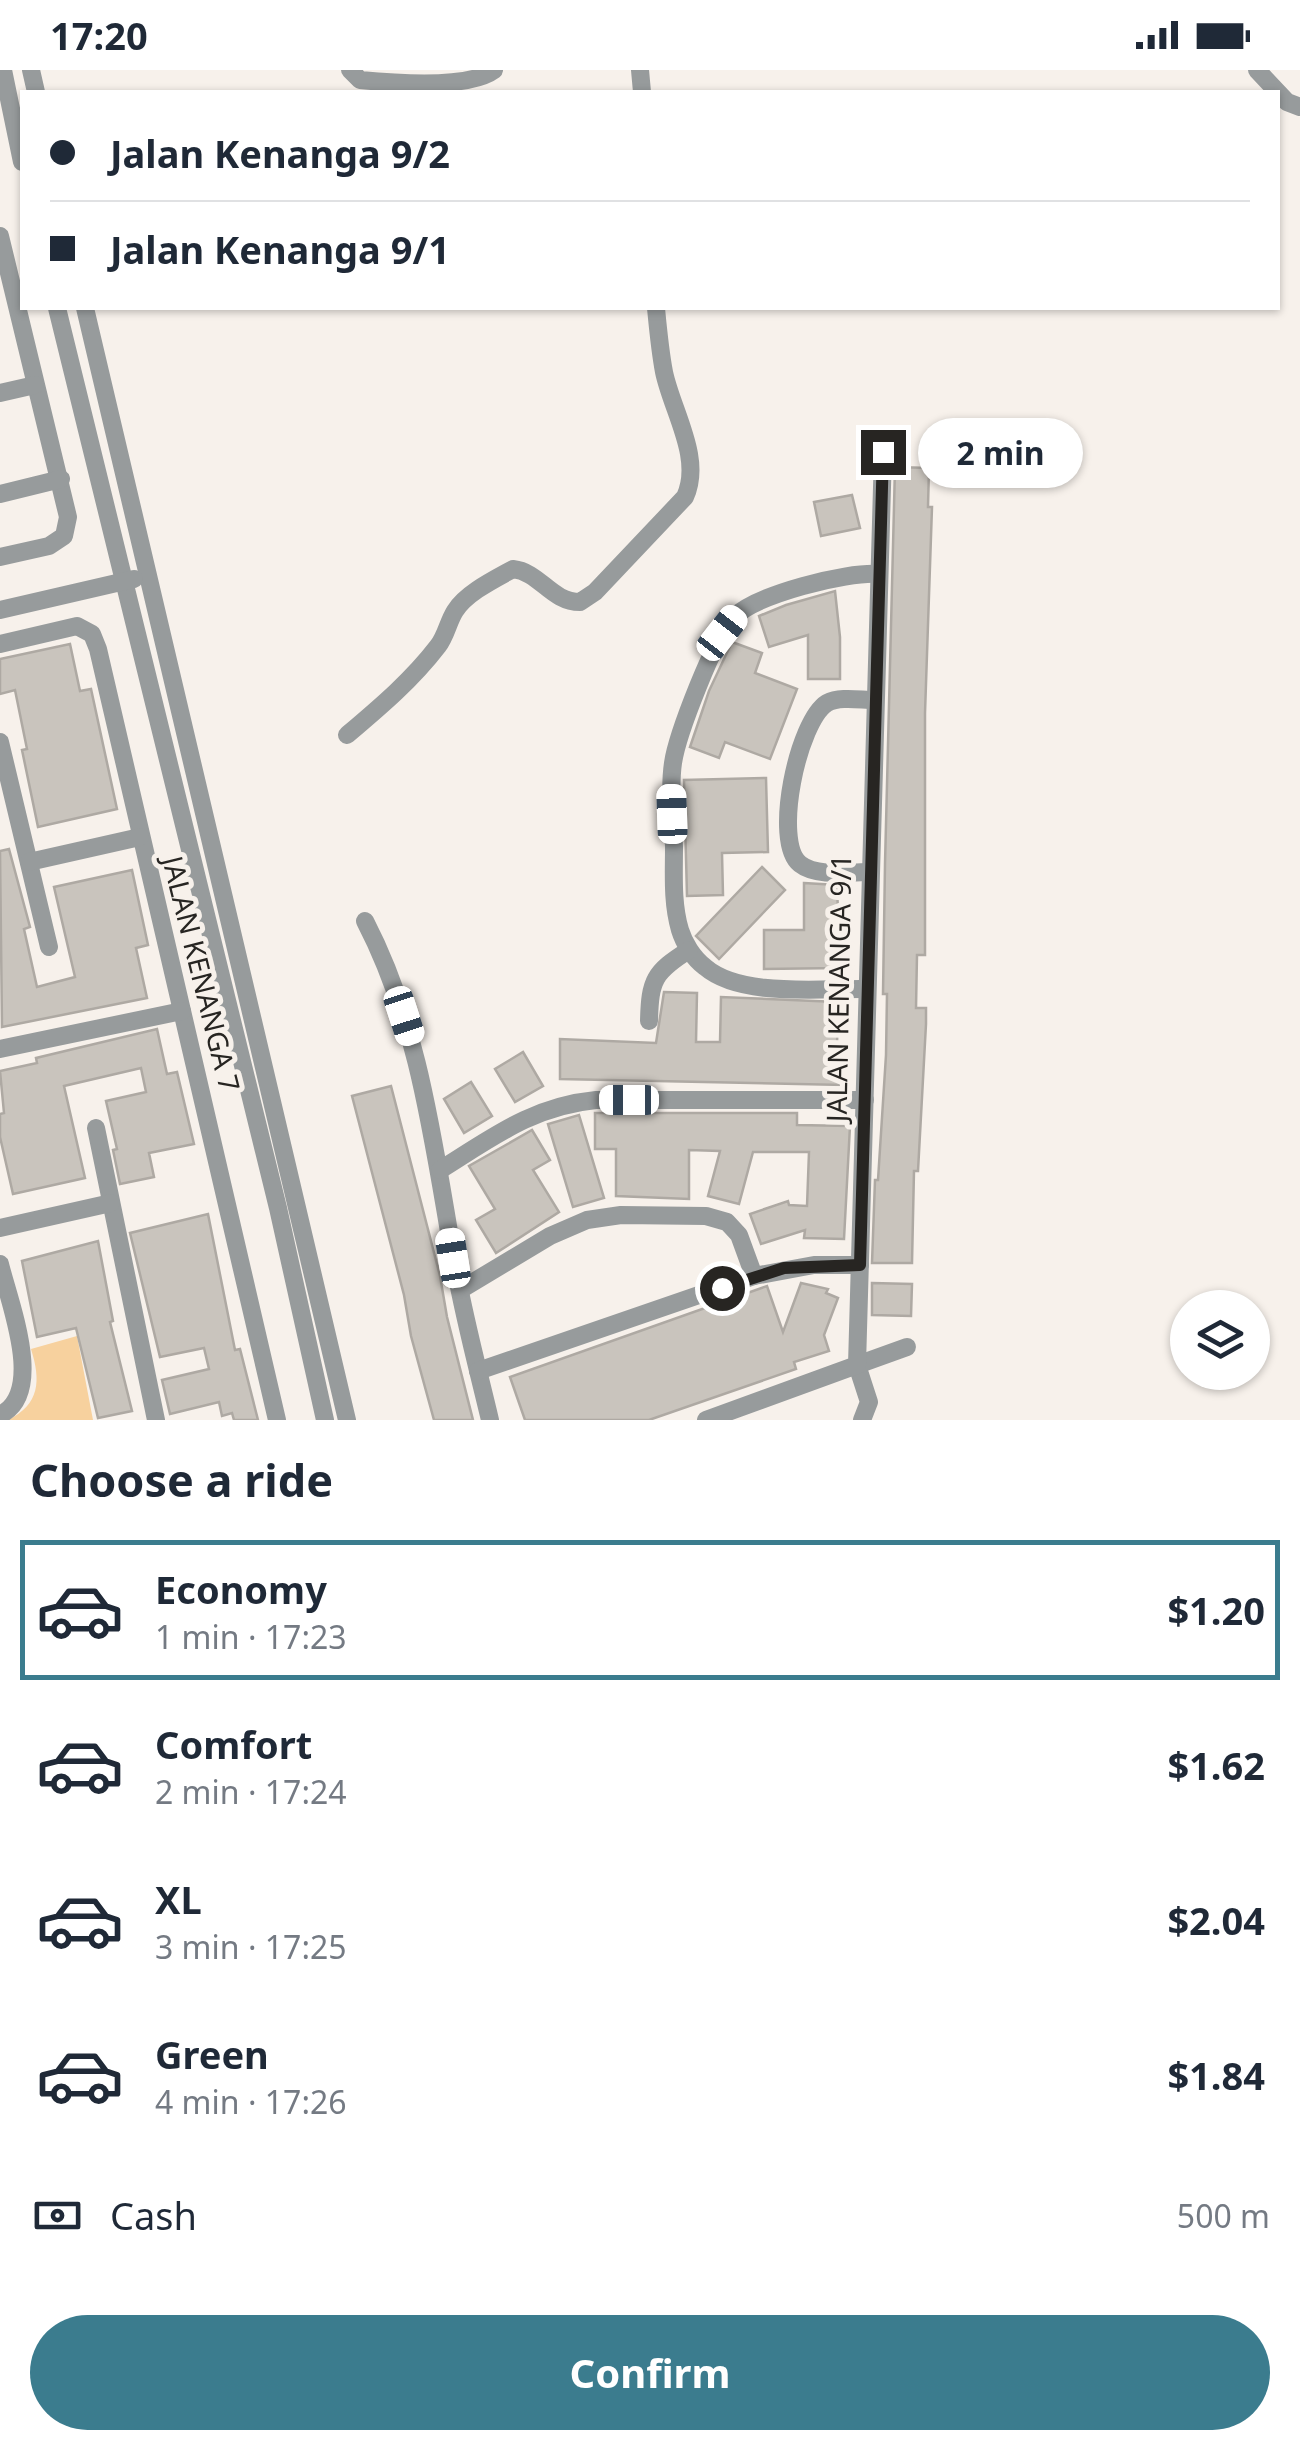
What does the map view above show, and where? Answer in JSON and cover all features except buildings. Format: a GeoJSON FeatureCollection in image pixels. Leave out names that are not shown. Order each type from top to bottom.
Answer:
{"type":"FeatureCollection","features":[{"type":"Feature","properties":{"kind":"street"},"geometry":{"type":"LineString","coordinates":[[4,70],[20,152]]}},
{"type":"Feature","properties":{"kind":"street"},"geometry":{"type":"LineString","coordinates":[[350,70],[360,80],[445,82],[488,75],[494,70]]}},
{"type":"Feature","properties":{"kind":"street"},"geometry":{"type":"LineString","coordinates":[[1257,70],[1276,90]]}},
{"type":"Feature","properties":{"kind":"street"},"geometry":{"type":"LineString","coordinates":[[0,236],[68,517],[64,536],[49,546],[0,558]]}},
{"type":"Feature","properties":{"kind":"street"},"geometry":{"type":"LineString","coordinates":[[58,310],[278,1208],[325,1420]]}},
{"type":"Feature","properties":{"kind":"street"},"geometry":{"type":"LineString","coordinates":[[84,310],[347,1420]]}},
{"type":"Feature","properties":{"kind":"street"},"geometry":{"type":"LineString","coordinates":[[347,734],[395,695],[422,666],[442,642],[463,602],[513,569],[528,571],[560,598],[580,602],[686,498],[690,488],[688,452],[664,374],[656,310]]}},
{"type":"Feature","properties":{"kind":"street"},"geometry":{"type":"LineString","coordinates":[[0,393],[35,385]]}},
{"type":"Feature","properties":{"kind":"street","name":"JALAN KENANGA 9/1"},"geometry":{"type":"LineString","coordinates":[[864,1418],[854,1383],[883,452]]}},
{"type":"Feature","properties":{"kind":"street"},"geometry":{"type":"LineString","coordinates":[[0,494],[61,480]]}},
{"type":"Feature","properties":{"kind":"street"},"geometry":{"type":"LineString","coordinates":[[867,988],[761,987],[727,981],[705,967],[689,950],[680,933],[675,908],[673,760],[722,633],[735,616],[750,606],[820,582],[848,574],[878,574]]}},
{"type":"Feature","properties":{"kind":"street"},"geometry":{"type":"LineString","coordinates":[[0,610],[149,575]]}},
{"type":"Feature","properties":{"kind":"street","name":"JALAN KENANGA 7"},"geometry":{"type":"LineString","coordinates":[[0,644],[77,626],[92,634],[98,649],[276,1420]]}},
{"type":"Feature","properties":{"kind":"street"},"geometry":{"type":"LineString","coordinates":[[870,872],[824,872],[798,864],[793,855],[789,820],[790,788],[800,750],[815,716],[828,703],[874,700]]}},
{"type":"Feature","properties":{"kind":"street"},"geometry":{"type":"LineString","coordinates":[[0,742],[49,948]]}},
{"type":"Feature","properties":{"kind":"street"},"geometry":{"type":"LineString","coordinates":[[29,862],[140,837]]}},
{"type":"Feature","properties":{"kind":"street"},"geometry":{"type":"LineString","coordinates":[[365,921],[385,960],[411,1038],[440,1170],[460,1290],[490,1420]]}},
{"type":"Feature","properties":{"kind":"street"},"geometry":{"type":"LineString","coordinates":[[649,1022],[650,991],[655,978],[666,964],[689,950]]}},
{"type":"Feature","properties":{"kind":"street"},"geometry":{"type":"LineString","coordinates":[[0,1049],[182,1011]]}},
{"type":"Feature","properties":{"kind":"street"},"geometry":{"type":"LineString","coordinates":[[440,1170],[514,1124],[565,1103],[865,1100]]}},
{"type":"Feature","properties":{"kind":"street"},"geometry":{"type":"LineString","coordinates":[[96,1128],[156,1420]]}},
{"type":"Feature","properties":{"kind":"street"},"geometry":{"type":"LineString","coordinates":[[0,1228],[111,1203]]}},
{"type":"Feature","properties":{"kind":"street"},"geometry":{"type":"LineString","coordinates":[[460,1290],[550,1236],[587,1220],[622,1214],[706,1216],[728,1222],[739,1235],[754,1276]]}},
{"type":"Feature","properties":{"kind":"street"},"geometry":{"type":"LineString","coordinates":[[0,1264],[24,1381],[18,1402],[0,1415]]}},
{"type":"Feature","properties":{"kind":"street"},"geometry":{"type":"LineString","coordinates":[[478,1371],[754,1276],[798,1267],[860,1265]]}},
{"type":"Feature","properties":{"kind":"street"},"geometry":{"type":"LineString","coordinates":[[706,1420],[907,1348]]}},
{"type":"Feature","properties":{"kind":"shaded area"},"geometry":{"type":"Polygon","coordinates":[[[77,1336],[93,1420],[8,1420],[26,1407],[35,1390],[31,1349],[77,1336]]]}},
{"type":"Feature","properties":{"kind":"route"},"geometry":{"type":"LineString","coordinates":[[722,1288],[784,1268],[860,1265],[883,452]]}}]}
